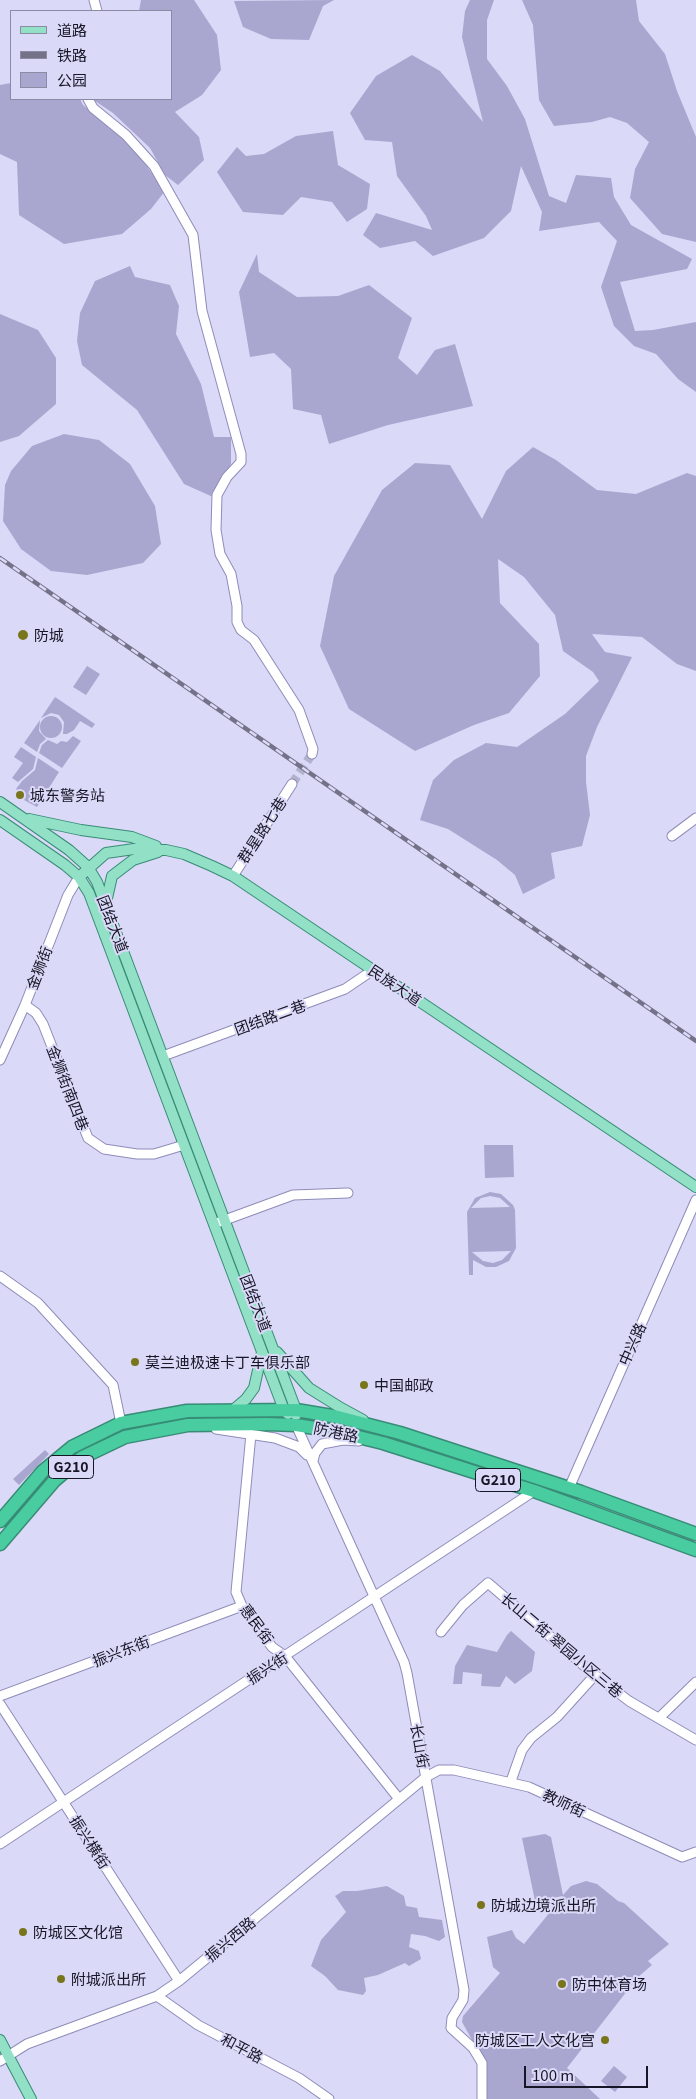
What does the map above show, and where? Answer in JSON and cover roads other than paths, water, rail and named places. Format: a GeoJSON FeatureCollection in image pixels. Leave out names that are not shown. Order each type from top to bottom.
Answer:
{"type":"FeatureCollection","features":[{"type":"Feature","properties":{"kind":"highway","name":"防港路"},"geometry":{"type":"LineString","coordinates":[[0,1521],[43,1471],[72,1447],[121,1423],[187,1411],[290,1410],[372,1425],[569,1488],[696,1534]]}},
{"type":"Feature","properties":{"kind":"highway","name":"防港路"},"geometry":{"type":"LineString","coordinates":[[0,1544],[54,1481],[82,1458],[125,1437],[188,1425],[296,1425],[334,1431],[383,1443],[534,1491],[696,1550]]}},
{"type":"Feature","properties":{"kind":"main road","name":"团结大道"},"geometry":{"type":"LineString","coordinates":[[0,802],[70,850],[88,868],[97,882],[272,1347],[290,1410]]}},
{"type":"Feature","properties":{"kind":"main road"},"geometry":{"type":"LineString","coordinates":[[22,817],[81,830],[132,837],[166,850]]}},
{"type":"Feature","properties":{"kind":"main road","name":"团结大道"},"geometry":{"type":"LineString","coordinates":[[0,820],[79,877],[89,893],[262,1351],[296,1425]]}},
{"type":"Feature","properties":{"kind":"main road","name":"民族大道"},"geometry":{"type":"LineString","coordinates":[[79,877],[106,853],[134,849],[166,850],[184,854],[233,876],[696,1187]]}},
{"type":"Feature","properties":{"kind":"main road"},"geometry":{"type":"LineString","coordinates":[[106,907],[112,876],[133,860],[166,850]]}},
{"type":"Feature","properties":{"kind":"main road"},"geometry":{"type":"LineString","coordinates":[[272,1347],[309,1388],[340,1408],[372,1425]]}},
{"type":"Feature","properties":{"kind":"main road"},"geometry":{"type":"LineString","coordinates":[[233,1410],[246,1399],[254,1388],[262,1351]]}},
{"type":"Feature","properties":{"kind":"main road"},"geometry":{"type":"LineString","coordinates":[[0,2040],[4,2058],[31,2099]]}},
{"type":"Feature","properties":{"kind":"street"},"geometry":{"type":"LineString","coordinates":[[89,100],[93,108],[126,135],[154,166],[193,235],[202,312],[241,454],[241,462],[227,478],[218,495],[216,530],[220,554],[231,574],[237,606],[236,622],[241,630],[254,640],[298,710],[313,749],[312,754]]}},
{"type":"Feature","properties":{"kind":"street","name":"群星路七巷"},"geometry":{"type":"LineString","coordinates":[[233,876],[292,784]]}},
{"type":"Feature","properties":{"kind":"street"},"geometry":{"type":"LineString","coordinates":[[672,836],[696,818]]}},
{"type":"Feature","properties":{"kind":"street","name":"金狮街"},"geometry":{"type":"LineString","coordinates":[[0,1060],[68,895],[79,877]]}},
{"type":"Feature","properties":{"kind":"street","name":"团结路二巷"},"geometry":{"type":"LineString","coordinates":[[163,1056],[345,989],[372,970]]}},
{"type":"Feature","properties":{"kind":"street","name":"金狮街南四巷"},"geometry":{"type":"LineString","coordinates":[[24,1005],[36,1013],[43,1024],[88,1138],[104,1149],[137,1154],[154,1154],[184,1145]]}},
{"type":"Feature","properties":{"kind":"street"},"geometry":{"type":"LineString","coordinates":[[214,1224],[293,1195],[348,1193]]}},
{"type":"Feature","properties":{"kind":"street","name":"中兴路"},"geometry":{"type":"LineString","coordinates":[[569,1488],[696,1200]]}},
{"type":"Feature","properties":{"kind":"street"},"geometry":{"type":"LineString","coordinates":[[0,1276],[38,1302],[113,1385],[121,1423]]}},
{"type":"Feature","properties":{"kind":"street"},"geometry":{"type":"LineString","coordinates":[[188,1425],[275,1438],[299,1447],[313,1461]]}},
{"type":"Feature","properties":{"kind":"street","name":"长山街"},"geometry":{"type":"LineString","coordinates":[[296,1425],[375,1597],[407,1673],[464,1990],[463,2000],[452,2018],[451,2028],[473,2048],[482,2063],[482,2099]]}},
{"type":"Feature","properties":{"kind":"street","name":"惠民街"},"geometry":{"type":"LineString","coordinates":[[251,1434],[236,1592],[242,1606],[272,1646],[285,1656],[399,1800]]}},
{"type":"Feature","properties":{"kind":"street"},"geometry":{"type":"LineString","coordinates":[[313,1461],[315,1453],[322,1444],[343,1440],[383,1443]]}},
{"type":"Feature","properties":{"kind":"street","name":"振兴街"},"geometry":{"type":"LineString","coordinates":[[0,1844],[534,1491]]}},
{"type":"Feature","properties":{"kind":"street","name":"长山二街 翠园小区三巷"},"geometry":{"type":"LineString","coordinates":[[441,1632],[463,1605],[488,1583],[595,1675],[629,1701],[696,1740]]}},
{"type":"Feature","properties":{"kind":"street","name":"振兴东街"},"geometry":{"type":"LineString","coordinates":[[0,1696],[242,1606]]}},
{"type":"Feature","properties":{"kind":"street"},"geometry":{"type":"LineString","coordinates":[[511,1781],[522,1750],[531,1738],[557,1717],[595,1675]]}},
{"type":"Feature","properties":{"kind":"street"},"geometry":{"type":"LineString","coordinates":[[659,1718],[696,1682]]}},
{"type":"Feature","properties":{"kind":"street","name":"振兴横街"},"geometry":{"type":"LineString","coordinates":[[0,1704],[179,1980]]}},
{"type":"Feature","properties":{"kind":"street","name":"教师街"},"geometry":{"type":"LineString","coordinates":[[426,1777],[439,1770],[454,1770],[511,1781],[529,1787],[682,1858],[696,1852]]}},
{"type":"Feature","properties":{"kind":"street","name":"振兴西路"},"geometry":{"type":"LineString","coordinates":[[4,2058],[27,2044],[157,1996],[426,1777]]}},
{"type":"Feature","properties":{"kind":"street","name":"和平路"},"geometry":{"type":"LineString","coordinates":[[157,1996],[198,2025],[299,2078],[329,2099]]}},
{"type":"Feature","properties":{"kind":"tunnel"},"geometry":{"type":"LineString","coordinates":[[292,784],[312,754]]}},
{"type":"Feature","properties":{"kind":"railway"},"geometry":{"type":"LineString","coordinates":[[0,558],[696,1041]]}},
{"type":"Feature","properties":{"kind":"place","name":"防城"},"geometry":{"type":"Point","coordinates":[23,635]}},
{"type":"Feature","properties":{"kind":"place","name":"城东警务站"},"geometry":{"type":"Point","coordinates":[20,795]}},
{"type":"Feature","properties":{"kind":"place","name":"莫兰迪极速卡丁车俱乐部"},"geometry":{"type":"Point","coordinates":[135,1362]}},
{"type":"Feature","properties":{"kind":"place","name":"中国邮政"},"geometry":{"type":"Point","coordinates":[364,1385]}},
{"type":"Feature","properties":{"kind":"place","name":"防城边境派出所"},"geometry":{"type":"Point","coordinates":[481,1905]}},
{"type":"Feature","properties":{"kind":"place","name":"防城区文化馆"},"geometry":{"type":"Point","coordinates":[23,1932]}},
{"type":"Feature","properties":{"kind":"place","name":"附城派出所"},"geometry":{"type":"Point","coordinates":[61,1979]}},
{"type":"Feature","properties":{"kind":"place","name":"防中体育场"},"geometry":{"type":"Point","coordinates":[562,1984]}},
{"type":"Feature","properties":{"kind":"place","name":"防城区工人文化宫"},"geometry":{"type":"Point","coordinates":[605,2040]}}]}
